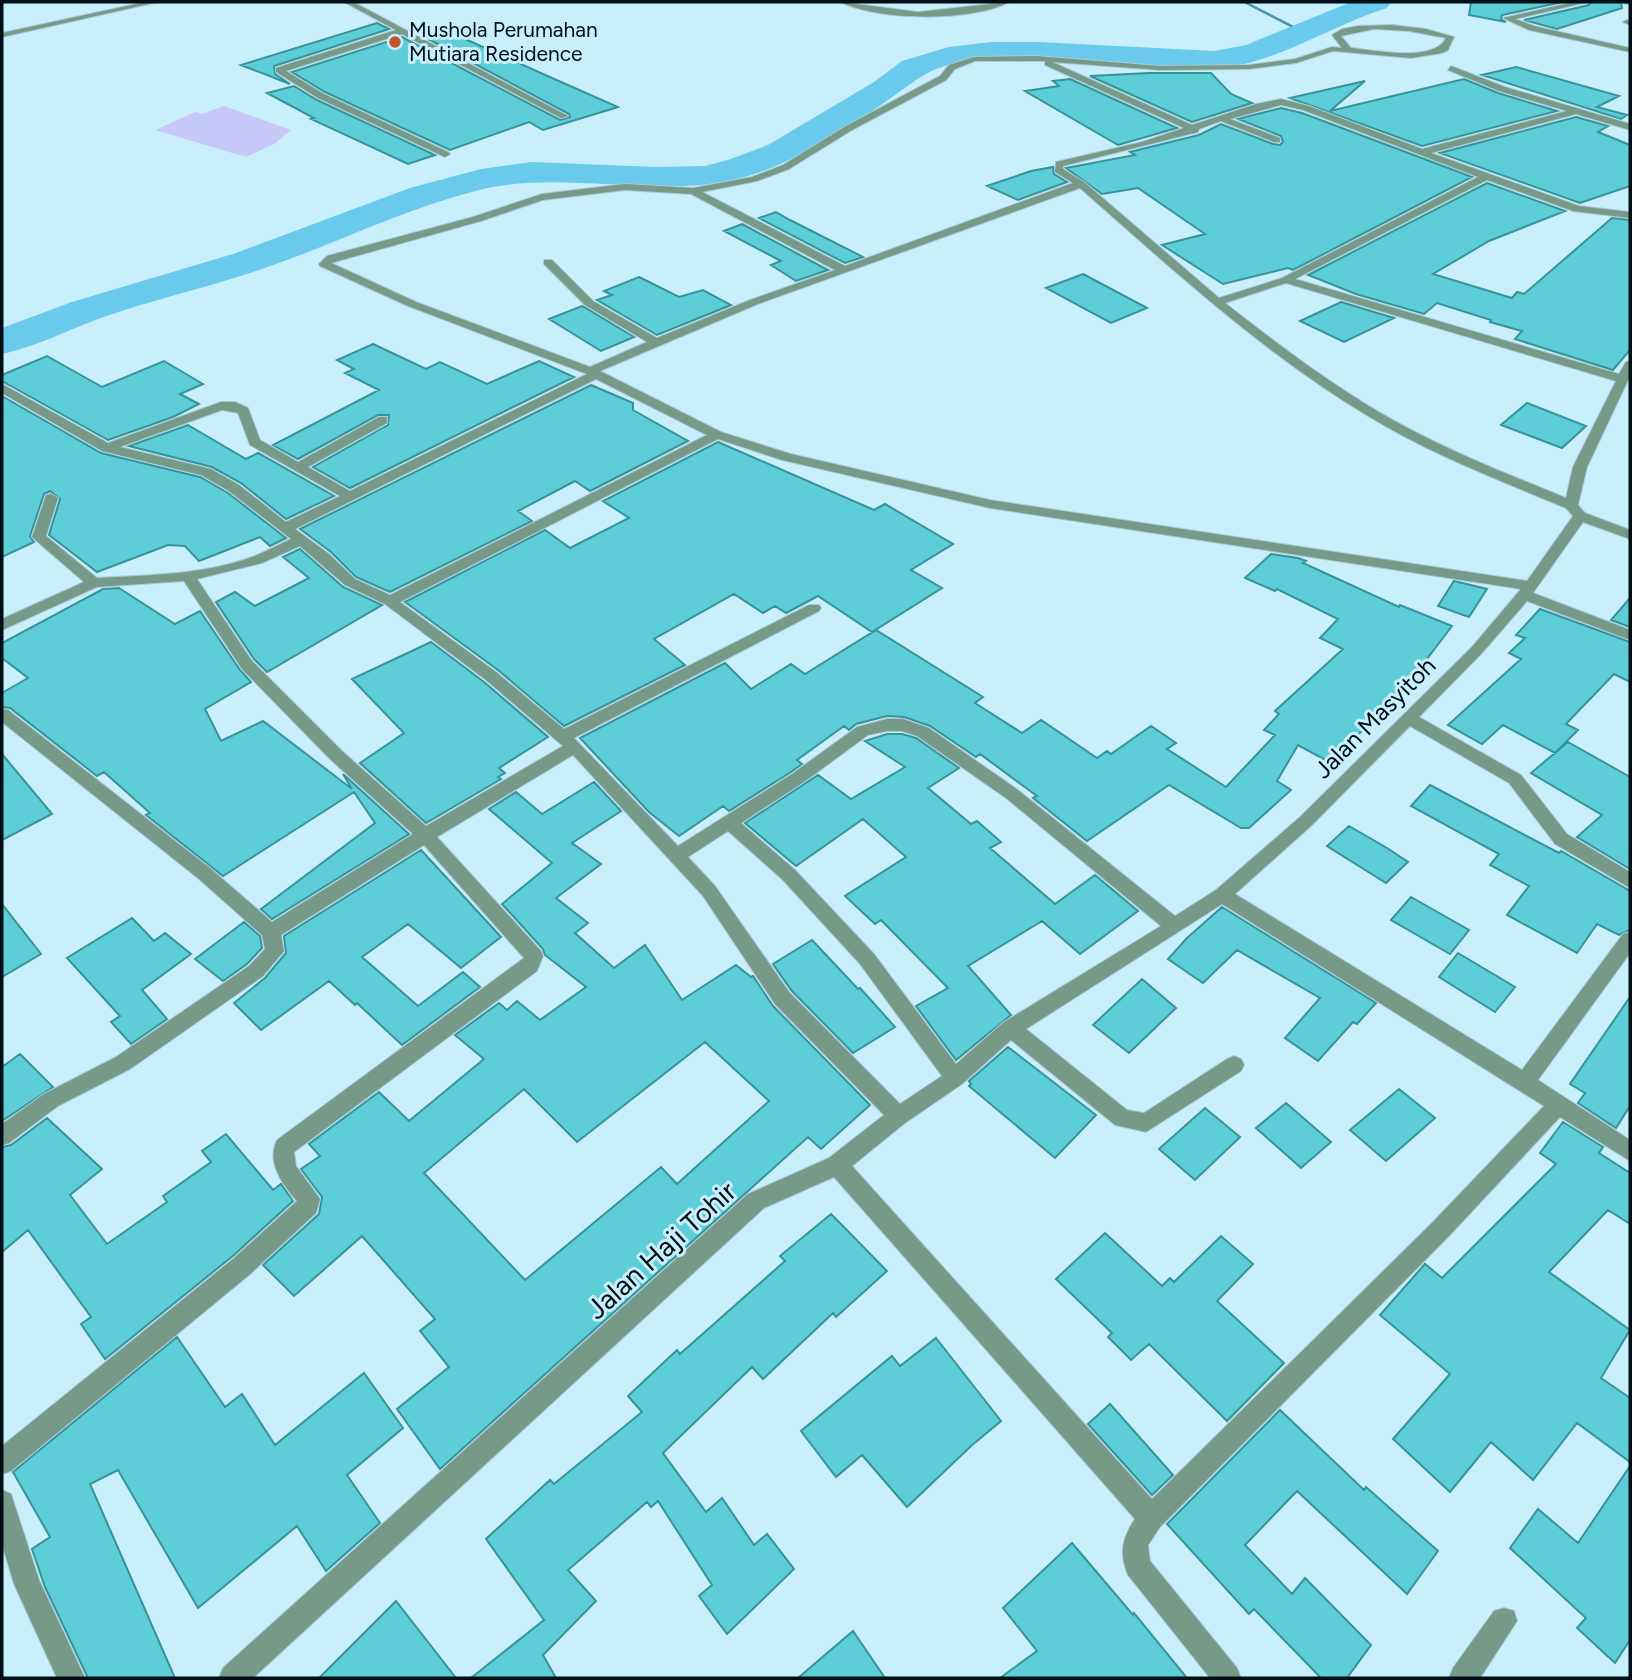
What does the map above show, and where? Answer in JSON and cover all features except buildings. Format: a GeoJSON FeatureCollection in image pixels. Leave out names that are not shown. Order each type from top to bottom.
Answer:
{"type":"FeatureCollection","features":[{"type":"Feature","properties":{"kind":"street"},"geometry":{"type":"LineString","coordinates":[[2,35],[154,2]]}},
{"type":"Feature","properties":{"kind":"street"},"geometry":{"type":"LineString","coordinates":[[348,2],[564,116]]}},
{"type":"Feature","properties":{"kind":"street"},"geometry":{"type":"LineString","coordinates":[[845,2],[887,12],[906,13],[964,11],[1005,2]]}},
{"type":"Feature","properties":{"kind":"street"},"geometry":{"type":"LineString","coordinates":[[1584,2],[1507,18],[1532,28],[1630,50]]}},
{"type":"Feature","properties":{"kind":"street"},"geometry":{"type":"LineString","coordinates":[[1346,48],[1336,36],[1349,29],[1407,29],[1450,37],[1445,48],[1439,51],[1411,56],[1346,48],[1332,49],[1296,61],[1249,67],[1160,68],[1036,58],[974,59],[952,67],[943,78],[849,128],[786,167],[754,179],[692,191],[625,187],[542,197],[477,219],[393,240],[324,264],[412,304],[593,372],[717,435],[787,457],[926,491],[990,503],[1527,590],[1630,635]]}},
{"type":"Feature","properties":{"kind":"street"},"geometry":{"type":"LineString","coordinates":[[402,31],[279,70],[321,96],[445,154]]}},
{"type":"Feature","properties":{"kind":"street"},"geometry":{"type":"LineString","coordinates":[[1036,58],[1195,130]]}},
{"type":"Feature","properties":{"kind":"street"},"geometry":{"type":"LineString","coordinates":[[1451,68],[1502,89],[1630,127]]}},
{"type":"Feature","properties":{"kind":"street"},"geometry":{"type":"LineString","coordinates":[[1630,214],[1577,209],[1291,103],[1259,106],[1195,130],[1059,164],[1058,170],[1081,184],[1217,302],[1331,388],[1374,415],[1457,457],[1630,535]]}},
{"type":"Feature","properties":{"kind":"street"},"geometry":{"type":"LineString","coordinates":[[1422,152],[1576,111]]}},
{"type":"Feature","properties":{"kind":"street"},"geometry":{"type":"LineString","coordinates":[[1223,119],[1276,140]]}},
{"type":"Feature","properties":{"kind":"street"},"geometry":{"type":"LineString","coordinates":[[1217,302],[1286,280],[1486,177]]}},
{"type":"Feature","properties":{"kind":"street"},"geometry":{"type":"LineString","coordinates":[[285,528],[656,342],[754,302],[1081,184]]}},
{"type":"Feature","properties":{"kind":"street"},"geometry":{"type":"LineString","coordinates":[[692,191],[844,270]]}},
{"type":"Feature","properties":{"kind":"street"},"geometry":{"type":"LineString","coordinates":[[548,262],[589,303],[656,342]]}},
{"type":"Feature","properties":{"kind":"street"},"geometry":{"type":"LineString","coordinates":[[1286,280],[1622,379]]}},
{"type":"Feature","properties":{"kind":"street"},"geometry":{"type":"LineString","coordinates":[[1576,510],[1580,467],[1630,364]]}},
{"type":"Feature","properties":{"kind":"street"},"geometry":{"type":"LineString","coordinates":[[2,388],[107,448],[206,472],[234,488],[299,541],[324,557],[350,582],[390,601],[491,676],[569,741],[677,855],[709,891],[782,998],[898,1116]]}},
{"type":"Feature","properties":{"kind":"street"},"geometry":{"type":"LineString","coordinates":[[107,448],[229,405],[244,411],[254,442],[350,496]]}},
{"type":"Feature","properties":{"kind":"street"},"geometry":{"type":"LineString","coordinates":[[300,466],[383,420]]}},
{"type":"Feature","properties":{"kind":"street"},"geometry":{"type":"LineString","coordinates":[[390,601],[717,435]]}},
{"type":"Feature","properties":{"kind":"street"},"geometry":{"type":"LineString","coordinates":[[51,498],[39,537],[94,583]]}},
{"type":"Feature","properties":{"kind":"street","name":"Jalan Masyitoh"},"geometry":{"type":"LineString","coordinates":[[1173,925],[1222,895],[1306,821],[1410,719],[1477,650],[1527,590],[1576,510]]}},
{"type":"Feature","properties":{"kind":"street"},"geometry":{"type":"LineString","coordinates":[[2,625],[94,583],[188,576],[257,559],[299,541]]}},
{"type":"Feature","properties":{"kind":"street"},"geometry":{"type":"LineString","coordinates":[[2,1461],[241,1267],[308,1206],[309,1199],[285,1169],[282,1158],[284,1147],[530,966],[534,956],[425,835],[336,755],[247,665],[188,576]]}},
{"type":"Feature","properties":{"kind":"street"},"geometry":{"type":"LineString","coordinates":[[271,932],[569,741],[814,608]]}},
{"type":"Feature","properties":{"kind":"street"},"geometry":{"type":"LineString","coordinates":[[2,714],[205,874],[271,932],[275,951],[256,971],[123,1063],[51,1100],[2,1136]]}},
{"type":"Feature","properties":{"kind":"street"},"geometry":{"type":"LineString","coordinates":[[1410,719],[1515,779],[1561,839],[1630,881]]}},
{"type":"Feature","properties":{"kind":"street"},"geometry":{"type":"LineString","coordinates":[[677,855],[798,778],[863,731],[887,725],[902,725],[923,732],[1012,794],[1173,925]]}},
{"type":"Feature","properties":{"kind":"street"},"geometry":{"type":"LineString","coordinates":[[729,822],[789,875],[867,959],[955,1078]]}},
{"type":"Feature","properties":{"kind":"street"},"geometry":{"type":"LineString","coordinates":[[1222,895],[1525,1082],[1630,1152]]}},
{"type":"Feature","properties":{"kind":"street","name":"Jalan Haji Tohir"},"geometry":{"type":"LineString","coordinates":[[233,1678],[756,1201],[837,1165],[898,1116],[955,1078],[1012,1028],[1115,965],[1173,925]]}},
{"type":"Feature","properties":{"kind":"street"},"geometry":{"type":"LineString","coordinates":[[1525,1082],[1630,939]]}},
{"type":"Feature","properties":{"kind":"street"},"geometry":{"type":"LineString","coordinates":[[1012,1028],[1122,1118],[1146,1123],[1234,1065]]}},
{"type":"Feature","properties":{"kind":"street"},"geometry":{"type":"LineString","coordinates":[[1227,1678],[1137,1566],[1135,1542],[1151,1518],[1440,1230],[1559,1104]]}},
{"type":"Feature","properties":{"kind":"street"},"geometry":{"type":"LineString","coordinates":[[837,1165],[1151,1518]]}},
{"type":"Feature","properties":{"kind":"street"},"geometry":{"type":"LineString","coordinates":[[2,1503],[27,1584],[71,1678]]}},
{"type":"Feature","properties":{"kind":"street"},"geometry":{"type":"LineString","coordinates":[[1463,1678],[1504,1621]]}},
{"type":"Feature","properties":{"kind":"shaded area"},"geometry":{"type":"Polygon","coordinates":[[[224,106],[291,130],[274,144],[246,157],[155,130],[195,112],[202,114],[224,106]]]}},
{"type":"Feature","properties":{"kind":"waterway"},"geometry":{"type":"LineString","coordinates":[[1244,2],[1302,31]]}},
{"type":"Feature","properties":{"kind":"waterway"},"geometry":{"type":"LineString","coordinates":[[2,342],[86,310],[246,262],[422,195],[481,179],[532,172],[656,177],[705,176],[739,168],[780,152],[885,88],[912,67],[949,55],[992,50],[1039,50],[1214,60],[1236,57],[1277,44],[1378,2]]}},
{"type":"Feature","properties":{"kind":"place","name":"Mushola Perumahan Mutiara Residence"},"geometry":{"type":"Point","coordinates":[395,42]}}]}
